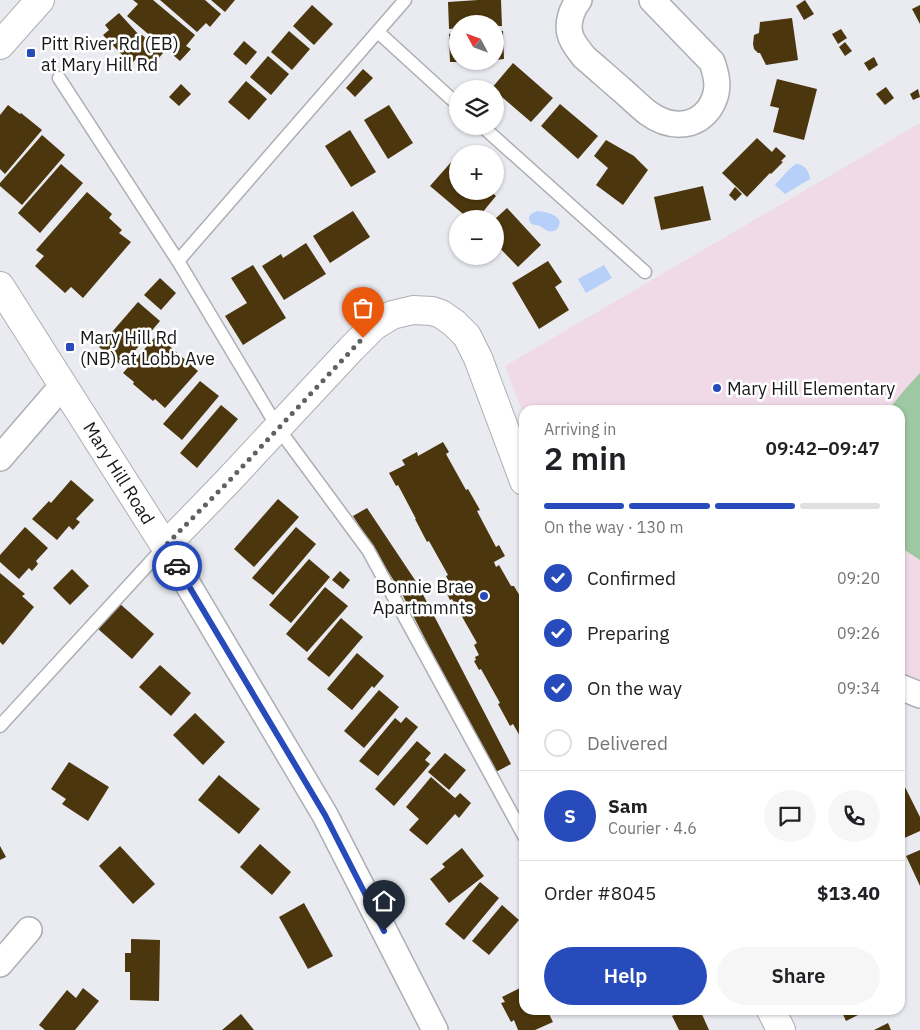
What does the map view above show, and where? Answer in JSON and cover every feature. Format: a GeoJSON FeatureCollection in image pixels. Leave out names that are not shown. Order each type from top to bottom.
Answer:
{"type":"FeatureCollection","features":[{"type":"Feature","properties":{"kind":"street"},"geometry":{"type":"LineString","coordinates":[[0,45],[40,0]]}},
{"type":"Feature","properties":{"kind":"street"},"geometry":{"type":"LineString","coordinates":[[579,0],[571,14],[569,24],[570,34],[576,47],[584,57],[649,114],[673,124],[684,125],[695,121],[709,108],[714,99],[717,75],[712,62],[652,0]]}},
{"type":"Feature","properties":{"kind":"street","name":"Mary Hill Road"},"geometry":{"type":"LineString","coordinates":[[0,286],[165,546],[325,815],[435,1030]]}},
{"type":"Feature","properties":{"kind":"street"},"geometry":{"type":"LineString","coordinates":[[165,546],[278,428],[351,348],[374,326],[392,315],[403,312],[413,310],[432,311],[441,314],[461,329],[478,358],[519,468]]}},
{"type":"Feature","properties":{"kind":"street"},"geometry":{"type":"LineString","coordinates":[[0,458],[63,385]]}},
{"type":"Feature","properties":{"kind":"street"},"geometry":{"type":"LineString","coordinates":[[905,689],[920,695]]}},
{"type":"Feature","properties":{"kind":"street"},"geometry":{"type":"LineString","coordinates":[[0,964],[29,930]]}},
{"type":"Feature","properties":{"kind":"street"},"geometry":{"type":"LineString","coordinates":[[774,1015],[782,1030]]}},
{"type":"Feature","properties":{"kind":"lane"},"geometry":{"type":"LineString","coordinates":[[178,261],[405,0]]}},
{"type":"Feature","properties":{"kind":"lane"},"geometry":{"type":"LineString","coordinates":[[378,32],[449,96]]}},
{"type":"Feature","properties":{"kind":"lane"},"geometry":{"type":"LineString","coordinates":[[59,78],[178,261],[278,428],[368,550],[519,827]]}},
{"type":"Feature","properties":{"kind":"lane"},"geometry":{"type":"LineString","coordinates":[[492,135],[645,272]]}},
{"type":"Feature","properties":{"kind":"lane"},"geometry":{"type":"LineString","coordinates":[[0,726],[165,546]]}},
{"type":"Feature","properties":{"kind":"shaded area","name":"Mary Hill Elementary"},"geometry":{"type":"Polygon","coordinates":[[[920,123],[920,695],[905,689],[905,405],[520,405],[505,366],[920,123]]]}},
{"type":"Feature","properties":{"kind":"green space"},"geometry":{"type":"Polygon","coordinates":[[[920,373],[920,560],[905,550],[905,405],[892,405],[920,373]]]}},
{"type":"Feature","properties":{"kind":"water"},"geometry":{"type":"Polygon","coordinates":[[[796,164],[806,168],[810,179],[785,194],[775,185],[796,164]]]}},
{"type":"Feature","properties":{"kind":"water"},"geometry":{"type":"Polygon","coordinates":[[[538,211],[551,214],[558,219],[560,222],[556,230],[548,231],[531,223],[529,216],[538,211]]]}},
{"type":"Feature","properties":{"kind":"water"},"geometry":{"type":"Polygon","coordinates":[[[604,265],[612,278],[586,293],[578,279],[604,265]]]}},
{"type":"Feature","properties":{"kind":"building"},"geometry":{"type":"Polygon","coordinates":[[[133,0],[153,0],[195,35],[186,46],[191,49],[180,61],[127,16],[138,4],[133,0]]]}},
{"type":"Feature","properties":{"kind":"building"},"geometry":{"type":"Polygon","coordinates":[[[160,0],[205,0],[221,14],[210,27],[206,23],[197,32],[160,0]]]}},
{"type":"Feature","properties":{"kind":"building"},"geometry":{"type":"Polygon","coordinates":[[[211,0],[235,0],[225,12],[211,0]]]}},
{"type":"Feature","properties":{"kind":"building"},"geometry":{"type":"Polygon","coordinates":[[[501,0],[502,15],[449,15],[449,29],[448,2],[501,0]]]}},
{"type":"Feature","properties":{"kind":"building"},"geometry":{"type":"Polygon","coordinates":[[[805,0],[814,14],[804,20],[796,6],[805,0]]]}},
{"type":"Feature","properties":{"kind":"building"},"geometry":{"type":"Polygon","coordinates":[[[312,5],[333,24],[314,45],[293,26],[312,5]]]}},
{"type":"Feature","properties":{"kind":"building"},"geometry":{"type":"Polygon","coordinates":[[[920,5],[920,24],[912,9],[920,5]]]}},
{"type":"Feature","properties":{"kind":"building"},"geometry":{"type":"Polygon","coordinates":[[[119,13],[140,36],[142,35],[163,53],[149,70],[137,58],[132,63],[128,61],[103,35],[109,30],[105,25],[119,13]]]}},
{"type":"Feature","properties":{"kind":"building"},"geometry":{"type":"Polygon","coordinates":[[[792,18],[798,60],[766,65],[760,53],[754,49],[753,44],[754,35],[759,33],[760,22],[792,18]]]}},
{"type":"Feature","properties":{"kind":"building"},"geometry":{"type":"Polygon","coordinates":[[[841,29],[847,38],[838,44],[832,34],[841,29]]]}},
{"type":"Feature","properties":{"kind":"building"},"geometry":{"type":"Polygon","coordinates":[[[289,31],[310,49],[292,70],[271,52],[289,31]]]}},
{"type":"Feature","properties":{"kind":"building"},"geometry":{"type":"Polygon","coordinates":[[[244,41],[257,52],[246,65],[233,54],[244,41]]]}},
{"type":"Feature","properties":{"kind":"building"},"geometry":{"type":"Polygon","coordinates":[[[845,42],[852,51],[845,56],[839,47],[845,42]]]}},
{"type":"Feature","properties":{"kind":"building"},"geometry":{"type":"Polygon","coordinates":[[[268,56],[289,74],[271,95],[250,77],[268,56]]]}},
{"type":"Feature","properties":{"kind":"building"},"geometry":{"type":"Polygon","coordinates":[[[874,57],[878,65],[869,71],[864,63],[874,57]]]}},
{"type":"Feature","properties":{"kind":"building"},"geometry":{"type":"Polygon","coordinates":[[[513,63],[553,98],[531,122],[504,99],[504,80],[499,80],[513,63]]]}},
{"type":"Feature","properties":{"kind":"building"},"geometry":{"type":"Polygon","coordinates":[[[363,69],[373,78],[355,97],[346,88],[363,69]]]}},
{"type":"Feature","properties":{"kind":"building"},"geometry":{"type":"Polygon","coordinates":[[[777,79],[817,89],[804,140],[773,132],[779,108],[770,106],[777,79]]]}},
{"type":"Feature","properties":{"kind":"building"},"geometry":{"type":"Polygon","coordinates":[[[246,81],[267,99],[249,120],[228,102],[246,81]]]}},
{"type":"Feature","properties":{"kind":"building"},"geometry":{"type":"Polygon","coordinates":[[[181,84],[191,94],[179,106],[169,97],[181,84]]]}},
{"type":"Feature","properties":{"kind":"building"},"geometry":{"type":"Polygon","coordinates":[[[886,87],[894,98],[885,105],[876,94],[886,87]]]}},
{"type":"Feature","properties":{"kind":"building"},"geometry":{"type":"Polygon","coordinates":[[[918,89],[920,97],[913,100],[910,94],[918,89]]]}},
{"type":"Feature","properties":{"kind":"building"},"geometry":{"type":"Polygon","coordinates":[[[560,104],[598,136],[578,159],[541,126],[560,104]]]}},
{"type":"Feature","properties":{"kind":"building"},"geometry":{"type":"Polygon","coordinates":[[[8,105],[42,130],[5,174],[0,169],[0,115],[8,105]]]}},
{"type":"Feature","properties":{"kind":"building"},"geometry":{"type":"Polygon","coordinates":[[[389,105],[413,143],[388,159],[364,120],[389,105]]]}},
{"type":"Feature","properties":{"kind":"building"},"geometry":{"type":"Polygon","coordinates":[[[350,130],[376,172],[351,187],[325,146],[350,130]]]}},
{"type":"Feature","properties":{"kind":"building"},"geometry":{"type":"Polygon","coordinates":[[[42,135],[65,155],[22,205],[0,186],[0,183],[42,135]]]}},
{"type":"Feature","properties":{"kind":"building"},"geometry":{"type":"Polygon","coordinates":[[[757,138],[772,152],[776,147],[786,156],[781,161],[783,162],[747,197],[722,173],[757,138]]]}},
{"type":"Feature","properties":{"kind":"building"},"geometry":{"type":"Polygon","coordinates":[[[606,140],[634,156],[648,170],[623,205],[596,185],[608,168],[594,156],[606,140]]]}},
{"type":"Feature","properties":{"kind":"building"},"geometry":{"type":"Polygon","coordinates":[[[61,164],[83,183],[40,233],[18,213],[61,164]]]}},
{"type":"Feature","properties":{"kind":"building"},"geometry":{"type":"Polygon","coordinates":[[[449,165],[449,200],[493,200],[484,210],[458,210],[430,186],[449,165]]]}},
{"type":"Feature","properties":{"kind":"building"},"geometry":{"type":"Polygon","coordinates":[[[703,186],[711,220],[661,230],[654,197],[703,186]]]}},
{"type":"Feature","properties":{"kind":"building"},"geometry":{"type":"Polygon","coordinates":[[[735,187],[742,194],[735,201],[729,195],[735,187]]]}},
{"type":"Feature","properties":{"kind":"building"},"geometry":{"type":"Polygon","coordinates":[[[87,192],[112,214],[109,218],[122,230],[119,233],[131,242],[83,298],[71,287],[65,293],[35,266],[44,256],[36,250],[87,192]]]}},
{"type":"Feature","properties":{"kind":"building"},"geometry":{"type":"Polygon","coordinates":[[[507,208],[541,245],[518,267],[504,252],[504,211],[507,208]]]}},
{"type":"Feature","properties":{"kind":"building"},"geometry":{"type":"Polygon","coordinates":[[[353,211],[370,237],[330,263],[313,236],[353,211]]]}},
{"type":"Feature","properties":{"kind":"building"},"geometry":{"type":"Polygon","coordinates":[[[306,243],[326,274],[284,300],[262,266],[281,254],[283,258],[306,243]]]}},
{"type":"Feature","properties":{"kind":"building"},"geometry":{"type":"Polygon","coordinates":[[[548,261],[562,282],[555,287],[569,310],[539,329],[512,283],[548,261]]]}},
{"type":"Feature","properties":{"kind":"building"},"geometry":{"type":"Polygon","coordinates":[[[253,265],[286,318],[243,345],[225,316],[247,303],[231,278],[253,265]]]}},
{"type":"Feature","properties":{"kind":"building"},"geometry":{"type":"Polygon","coordinates":[[[160,278],[176,293],[161,310],[144,295],[160,278]]]}},
{"type":"Feature","properties":{"kind":"building"},"geometry":{"type":"Polygon","coordinates":[[[138,302],[160,321],[122,366],[99,347],[138,302]]]}},
{"type":"Feature","properties":{"kind":"building"},"geometry":{"type":"Polygon","coordinates":[[[157,335],[198,371],[165,408],[155,399],[153,401],[123,373],[157,335]]]}},
{"type":"Feature","properties":{"kind":"building"},"geometry":{"type":"Polygon","coordinates":[[[200,381],[219,396],[182,440],[163,424],[200,381]]]}},
{"type":"Feature","properties":{"kind":"building"},"geometry":{"type":"Polygon","coordinates":[[[221,405],[238,419],[197,468],[180,453],[221,405]]]}},
{"type":"Feature","properties":{"kind":"building","name":"Bonnie Brae Apartmmnts"},"geometry":{"type":"Polygon","coordinates":[[[443,442],[449,452],[446,454],[466,490],[468,489],[480,510],[477,511],[496,547],[499,545],[505,556],[494,562],[496,567],[499,565],[511,586],[514,586],[519,594],[519,734],[513,724],[510,726],[498,704],[500,703],[481,669],[479,670],[474,661],[476,660],[475,657],[479,655],[474,645],[477,643],[446,592],[448,591],[446,587],[450,584],[446,576],[448,575],[429,541],[427,542],[398,485],[396,486],[389,473],[405,465],[402,460],[417,452],[418,456],[443,442]]]}},
{"type":"Feature","properties":{"kind":"building"},"geometry":{"type":"Polygon","coordinates":[[[71,480],[94,500],[76,519],[80,522],[73,530],[69,526],[57,540],[32,519],[49,501],[51,503],[71,480]]]}},
{"type":"Feature","properties":{"kind":"building"},"geometry":{"type":"Polygon","coordinates":[[[278,499],[299,517],[254,567],[234,549],[278,499]]]}},
{"type":"Feature","properties":{"kind":"building"},"geometry":{"type":"Polygon","coordinates":[[[367,508],[417,583],[511,764],[494,773],[401,592],[353,516],[367,508]]]}},
{"type":"Feature","properties":{"kind":"building"},"geometry":{"type":"Polygon","coordinates":[[[25,527],[48,548],[36,561],[38,564],[32,571],[29,568],[19,579],[0,562],[0,555],[25,527]]]}},
{"type":"Feature","properties":{"kind":"building"},"geometry":{"type":"Polygon","coordinates":[[[296,527],[316,544],[273,595],[252,578],[296,527]]]}},
{"type":"Feature","properties":{"kind":"building"},"geometry":{"type":"Polygon","coordinates":[[[309,559],[330,577],[291,623],[269,605],[309,559]]]}},
{"type":"Feature","properties":{"kind":"building"},"geometry":{"type":"Polygon","coordinates":[[[72,569],[89,586],[70,605],[53,588],[72,569]]]}},
{"type":"Feature","properties":{"kind":"building"},"geometry":{"type":"Polygon","coordinates":[[[340,571],[350,580],[343,589],[332,580],[340,571]]]}},
{"type":"Feature","properties":{"kind":"building"},"geometry":{"type":"Polygon","coordinates":[[[0,573],[25,594],[22,596],[34,607],[3,645],[0,642],[0,573]]]}},
{"type":"Feature","properties":{"kind":"building"},"geometry":{"type":"Polygon","coordinates":[[[325,587],[348,606],[307,652],[286,634],[325,587]]]}},
{"type":"Feature","properties":{"kind":"building"},"geometry":{"type":"Polygon","coordinates":[[[119,603],[154,634],[132,659],[97,628],[119,603]]]}},
{"type":"Feature","properties":{"kind":"building"},"geometry":{"type":"Polygon","coordinates":[[[341,618],[363,637],[329,677],[307,659],[341,618]]]}},
{"type":"Feature","properties":{"kind":"building"},"geometry":{"type":"Polygon","coordinates":[[[357,653],[384,676],[374,688],[372,686],[352,710],[327,689],[357,653]]]}},
{"type":"Feature","properties":{"kind":"building"},"geometry":{"type":"Polygon","coordinates":[[[160,665],[191,693],[171,716],[139,687],[160,665]]]}},
{"type":"Feature","properties":{"kind":"building"},"geometry":{"type":"Polygon","coordinates":[[[379,690],[399,707],[364,748],[344,731],[379,690]]]}},
{"type":"Feature","properties":{"kind":"building"},"geometry":{"type":"Polygon","coordinates":[[[195,713],[225,742],[203,765],[173,735],[195,713]]]}},
{"type":"Feature","properties":{"kind":"building"},"geometry":{"type":"Polygon","coordinates":[[[406,717],[418,727],[378,776],[359,761],[395,718],[401,723],[406,717]]]}},
{"type":"Feature","properties":{"kind":"building"},"geometry":{"type":"Polygon","coordinates":[[[417,741],[431,753],[425,760],[430,764],[394,806],[375,789],[417,741]]]}},
{"type":"Feature","properties":{"kind":"building"},"geometry":{"type":"Polygon","coordinates":[[[445,753],[466,770],[449,790],[428,772],[445,753]]]}},
{"type":"Feature","properties":{"kind":"building"},"geometry":{"type":"Polygon","coordinates":[[[69,762],[109,787],[88,821],[62,804],[66,799],[51,789],[69,762]]]}},
{"type":"Feature","properties":{"kind":"building"},"geometry":{"type":"Polygon","coordinates":[[[219,775],[260,809],[239,834],[198,800],[219,775]]]}},
{"type":"Feature","properties":{"kind":"building"},"geometry":{"type":"Polygon","coordinates":[[[431,777],[455,798],[460,793],[471,803],[459,818],[455,814],[427,845],[409,830],[419,819],[406,807],[431,777]]]}},
{"type":"Feature","properties":{"kind":"building"},"geometry":{"type":"Polygon","coordinates":[[[905,787],[920,817],[920,831],[905,838],[905,787]]]}},
{"type":"Feature","properties":{"kind":"building"},"geometry":{"type":"Polygon","coordinates":[[[260,844],[291,872],[272,895],[240,867],[260,844]]]}},
{"type":"Feature","properties":{"kind":"building"},"geometry":{"type":"Polygon","coordinates":[[[0,846],[6,857],[0,860],[0,846]]]}},
{"type":"Feature","properties":{"kind":"building"},"geometry":{"type":"Polygon","coordinates":[[[120,846],[155,884],[133,904],[99,866],[120,846]]]}},
{"type":"Feature","properties":{"kind":"building"},"geometry":{"type":"Polygon","coordinates":[[[462,848],[484,876],[449,903],[430,879],[445,867],[442,864],[462,848]]]}},
{"type":"Feature","properties":{"kind":"building"},"geometry":{"type":"Polygon","coordinates":[[[920,850],[920,886],[906,856],[920,850]]]}},
{"type":"Feature","properties":{"kind":"building"},"geometry":{"type":"Polygon","coordinates":[[[480,882],[499,898],[464,940],[445,924],[480,882]]]}},
{"type":"Feature","properties":{"kind":"building"},"geometry":{"type":"Polygon","coordinates":[[[304,903],[333,956],[308,969],[279,917],[304,903]]]}},
{"type":"Feature","properties":{"kind":"building"},"geometry":{"type":"Polygon","coordinates":[[[502,905],[519,920],[489,955],[472,941],[502,905]]]}},
{"type":"Feature","properties":{"kind":"building"},"geometry":{"type":"Polygon","coordinates":[[[131,939],[160,940],[159,1001],[130,1000],[130,972],[125,972],[125,953],[131,953],[131,939]]]}},
{"type":"Feature","properties":{"kind":"building"},"geometry":{"type":"Polygon","coordinates":[[[83,988],[99,1001],[75,1030],[45,1030],[39,1025],[67,990],[76,998],[83,988]]]}},
{"type":"Feature","properties":{"kind":"building"},"geometry":{"type":"Polygon","coordinates":[[[519,988],[519,1015],[550,1015],[553,1022],[535,1030],[518,1030],[514,1020],[511,1022],[501,1003],[505,1002],[502,997],[519,988]]]}},
{"type":"Feature","properties":{"kind":"building"},"geometry":{"type":"Polygon","coordinates":[[[241,1014],[254,1030],[222,1030],[241,1014]]]}},
{"type":"Feature","properties":{"kind":"building"},"geometry":{"type":"Polygon","coordinates":[[[702,1015],[709,1030],[679,1030],[672,1016],[702,1015]]]}},
{"type":"Feature","properties":{"kind":"building"},"geometry":{"type":"Polygon","coordinates":[[[843,1015],[858,1015],[846,1021],[843,1015]]]}},
{"type":"Feature","properties":{"kind":"building"},"geometry":{"type":"Polygon","coordinates":[[[888,1023],[891,1030],[874,1030],[888,1023]]]}},
{"type":"Feature","properties":{"kind":"way so far"},"geometry":{"type":"LineString","coordinates":[[177,566],[165,546],[228,482],[351,348],[363,338]]}},
{"type":"Feature","properties":{"kind":"place","name":"Pitt River Rd (EB) at Mary Hill Rd"},"geometry":{"type":"Point","coordinates":[31,53]}},
{"type":"Feature","properties":{"kind":"place","name":"Mary Hill Rd (NB) at Lobb Ave"},"geometry":{"type":"Point","coordinates":[70,347]}},
{"type":"Feature","properties":{"kind":"place","name":"Mary Hill Elementary"},"geometry":{"type":"Point","coordinates":[717,388]}},
{"type":"Feature","properties":{"kind":"place","name":"Bonnie Brae Apartmmnts"},"geometry":{"type":"Point","coordinates":[484,596]}},
{"type":"Feature","properties":{"kind":"route"},"geometry":{"type":"LineString","coordinates":[[177,566],[325,815],[384,931]]}}]}
